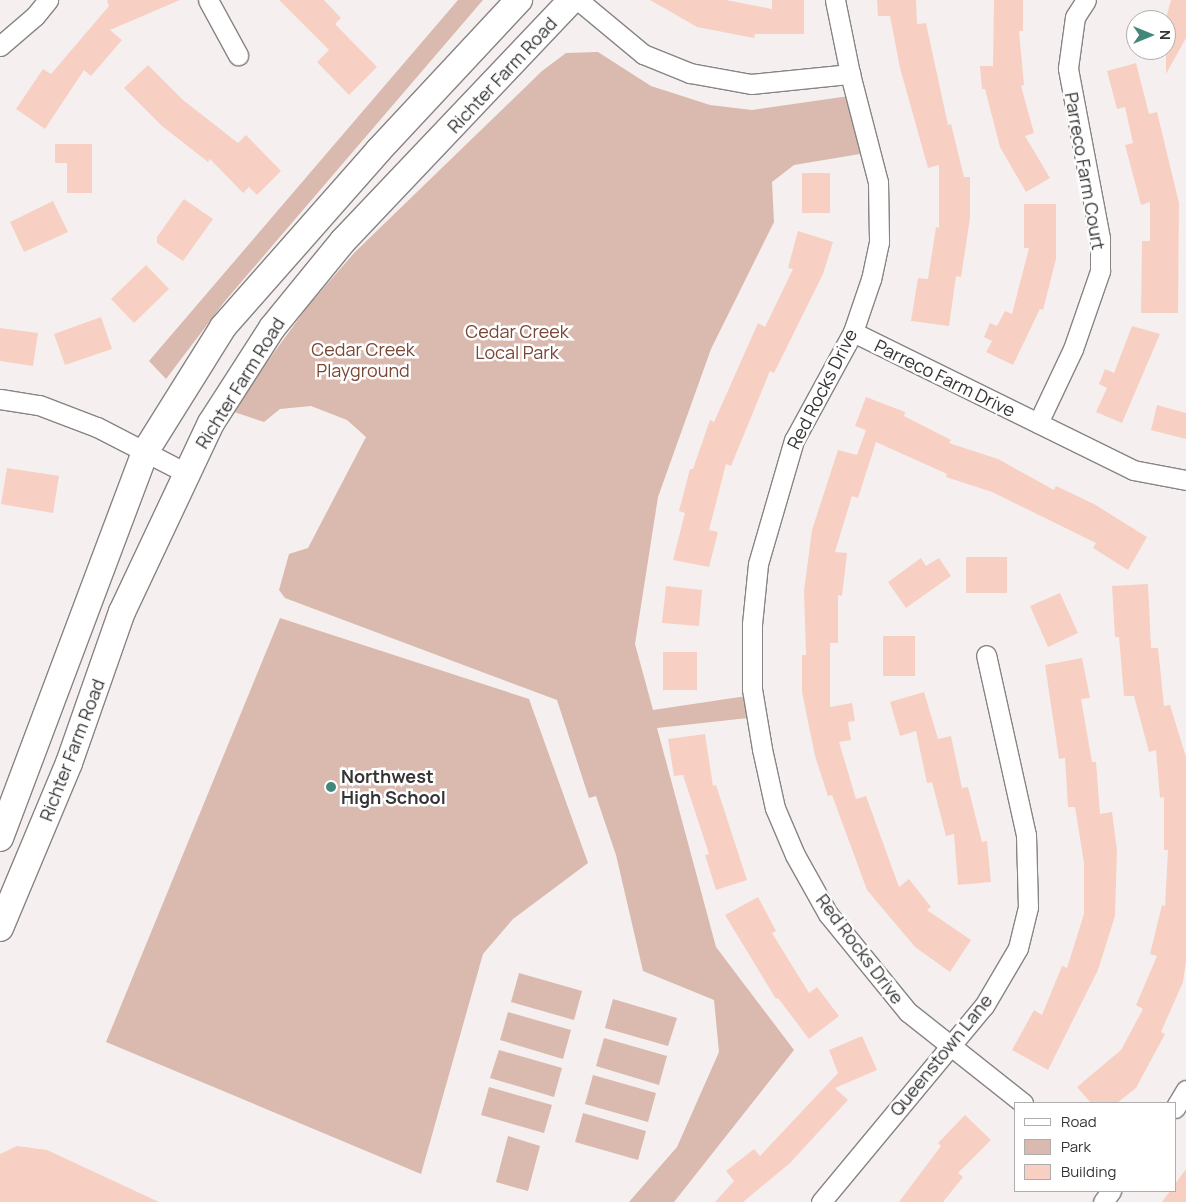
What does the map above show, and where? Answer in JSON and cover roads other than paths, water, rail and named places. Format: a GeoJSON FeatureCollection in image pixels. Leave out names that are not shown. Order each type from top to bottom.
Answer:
{"type":"FeatureCollection","features":[{"type":"Feature","properties":{"kind":"main road","name":"Richter Farm Road"},"geometry":{"type":"LineString","coordinates":[[0,838],[145,452],[223,327],[378,151],[519,0]]}},
{"type":"Feature","properties":{"kind":"main road","name":"Richter Farm Road"},"geometry":{"type":"LineString","coordinates":[[0,928],[69,763],[122,612],[210,423],[272,328],[343,241],[572,0]]}},
{"type":"Feature","properties":{"kind":"street"},"geometry":{"type":"LineString","coordinates":[[0,46],[35,16],[48,0]]}},
{"type":"Feature","properties":{"kind":"street"},"geometry":{"type":"LineString","coordinates":[[208,0],[238,55]]}},
{"type":"Feature","properties":{"kind":"street"},"geometry":{"type":"LineString","coordinates":[[578,0],[643,54],[690,73],[751,84],[850,74]]}},
{"type":"Feature","properties":{"kind":"street","name":"Red Rocks Drive"},"geometry":{"type":"LineString","coordinates":[[835,0],[850,74],[872,152],[880,215],[879,242],[871,279],[853,332],[794,440],[773,502],[758,564],[752,624],[753,695],[775,808],[809,880],[828,914],[874,974],[908,1012],[1022,1102]]}},
{"type":"Feature","properties":{"kind":"street","name":"Parreco Farm Court"},"geometry":{"type":"LineString","coordinates":[[1038,423],[1073,349],[1100,271],[1100,238],[1068,68],[1076,17],[1086,0]]}},
{"type":"Feature","properties":{"kind":"street","name":"Parreco Farm Drive"},"geometry":{"type":"LineString","coordinates":[[853,332],[1133,470],[1186,480]]}},
{"type":"Feature","properties":{"kind":"street"},"geometry":{"type":"LineString","coordinates":[[0,399],[40,405],[97,427],[186,473]]}},
{"type":"Feature","properties":{"kind":"street","name":"Queenstown Lane"},"geometry":{"type":"LineString","coordinates":[[821,1202],[984,1006],[1018,948],[1028,907],[1026,835],[986,655]]}},
{"type":"Feature","properties":{"kind":"street"},"geometry":{"type":"LineString","coordinates":[[1176,1106],[1186,1090]]}},
{"type":"Feature","properties":{"kind":"place","name":"Northwest High School"},"geometry":{"type":"Point","coordinates":[331,787]}},
{"type":"Feature","properties":{"kind":"park label","name":"Cedar Creek Local Park"},"geometry":{"type":"Point","coordinates":[517,342]}},
{"type":"Feature","properties":{"kind":"park label","name":"Cedar Creek Playground"},"geometry":{"type":"Point","coordinates":[363,360]}}]}
